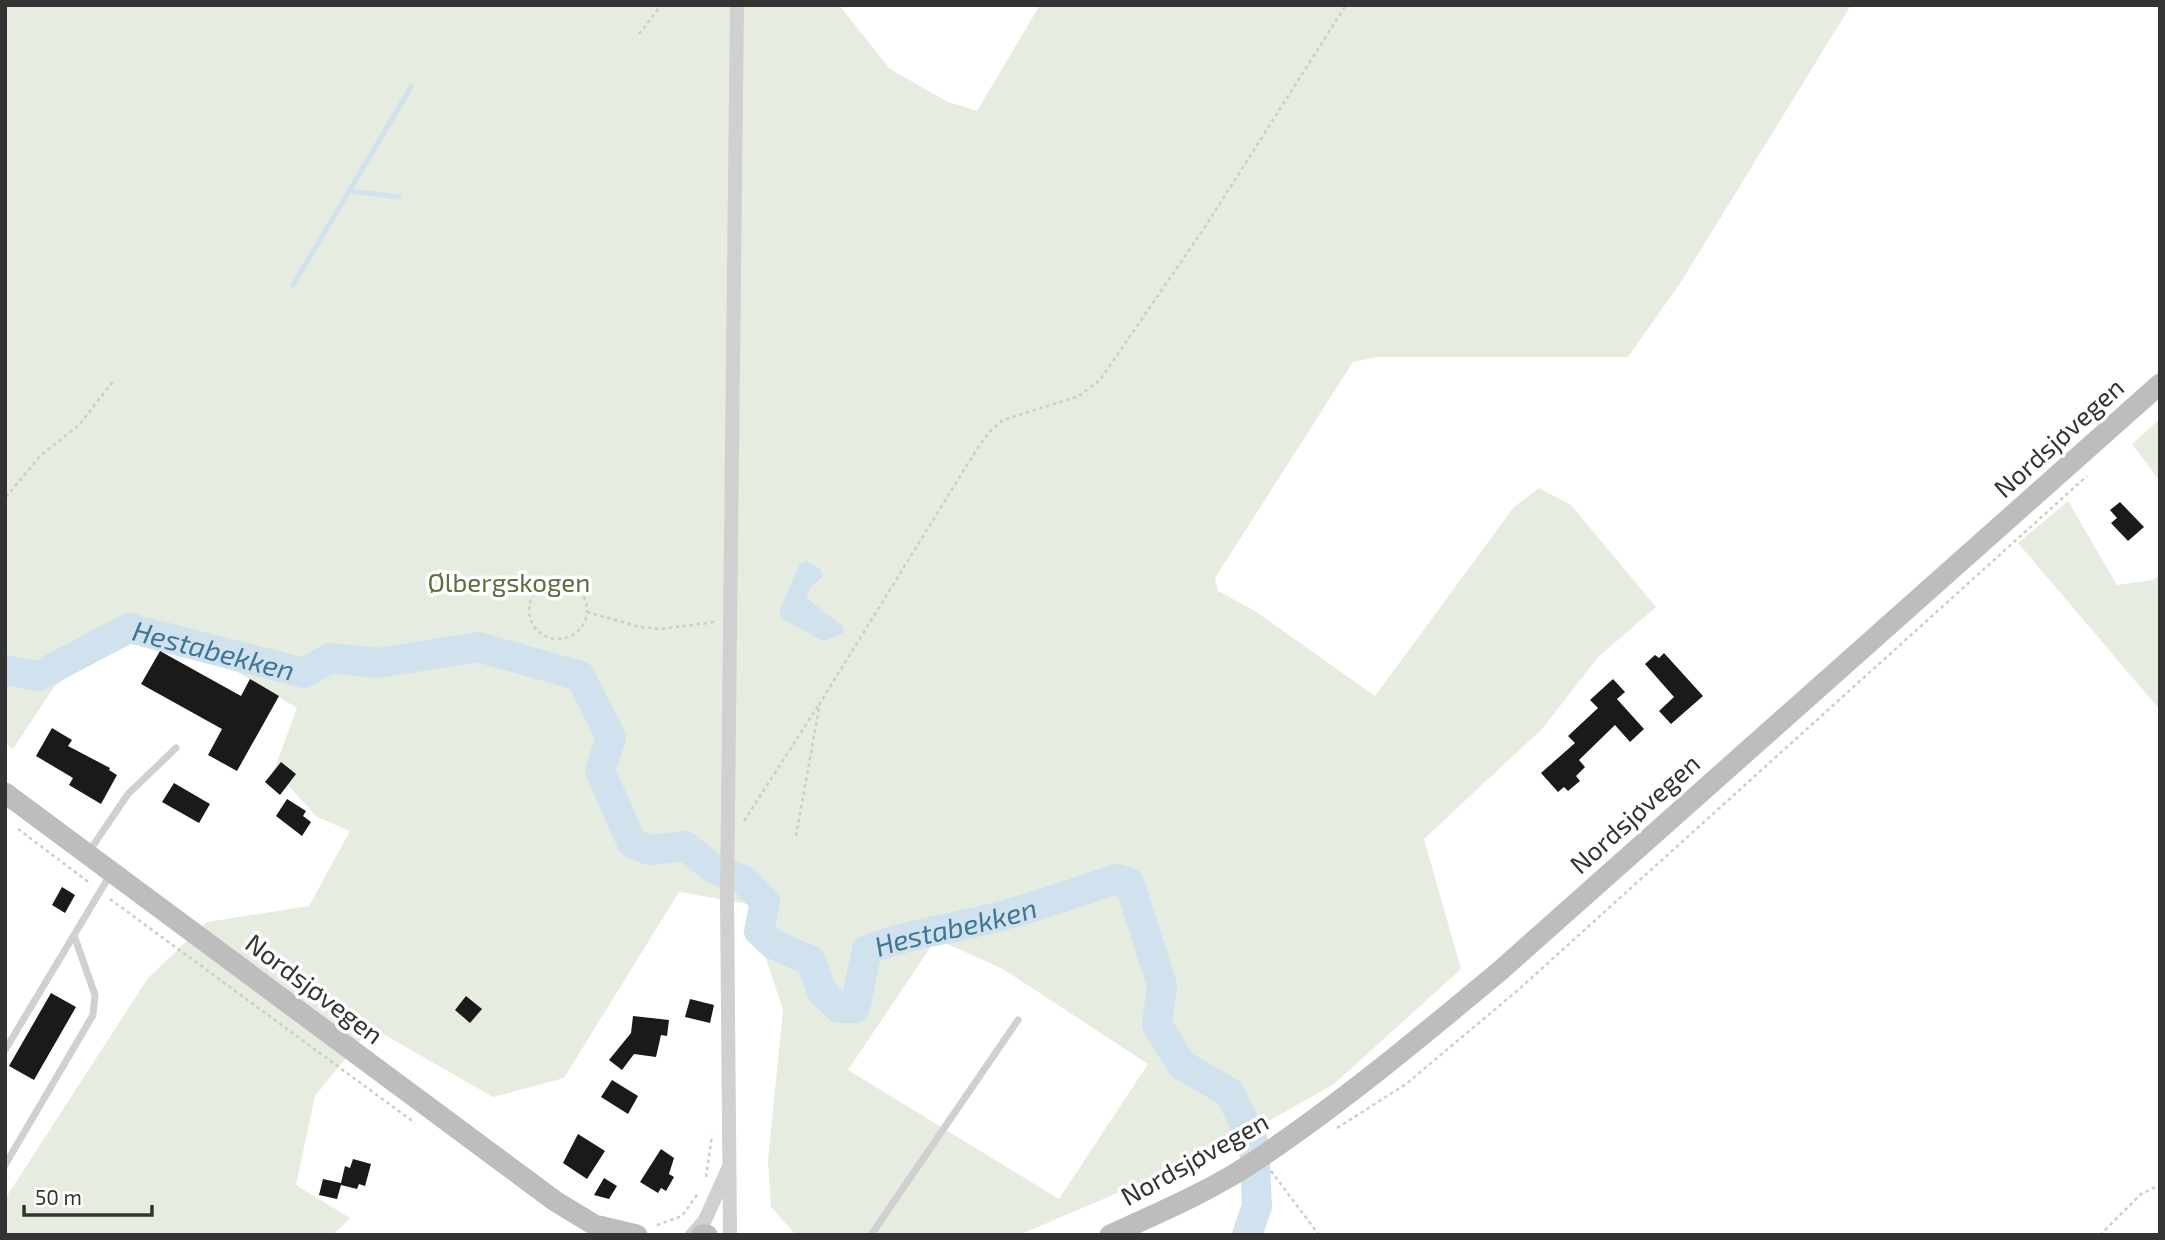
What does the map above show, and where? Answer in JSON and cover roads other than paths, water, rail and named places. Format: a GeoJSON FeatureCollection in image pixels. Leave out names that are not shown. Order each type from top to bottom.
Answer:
{"type":"FeatureCollection","features":[{"type":"Feature","properties":{"kind":"main road","name":"Nordsjøvegen"},"geometry":{"type":"LineString","coordinates":[[1110,1235],[1171,1208],[1260,1158],[1389,1063],[1501,970],[2160,384]]}},
{"type":"Feature","properties":{"kind":"main road","name":"Nordsjøvegen"},"geometry":{"type":"LineString","coordinates":[[5,793],[544,1193],[602,1229],[637,1235]]}},
{"type":"Feature","properties":{"kind":"street"},"geometry":{"type":"LineString","coordinates":[[730,1235],[732,1162],[725,622],[737,5]]}},
{"type":"Feature","properties":{"kind":"street"},"geometry":{"type":"LineString","coordinates":[[692,1235],[705,1220],[732,1162]]}},
{"type":"Feature","properties":{"kind":"lane"},"geometry":{"type":"LineString","coordinates":[[88,854],[128,794],[176,748]]}},
{"type":"Feature","properties":{"kind":"lane"},"geometry":{"type":"LineString","coordinates":[[5,1050],[75,938],[112,872]]}},
{"type":"Feature","properties":{"kind":"lane"},"geometry":{"type":"LineString","coordinates":[[5,1165],[93,1015],[95,995],[75,938]]}},
{"type":"Feature","properties":{"kind":"lane"},"geometry":{"type":"LineString","coordinates":[[871,1235],[1007,1040],[1018,1020]]}},
{"type":"Feature","properties":{"kind":"water"},"geometry":{"type":"Polygon","coordinates":[[[806,561],[820,569],[823,576],[810,588],[806,598],[844,627],[843,633],[823,641],[781,618],[780,609],[800,564],[806,561]]]}},
{"type":"Feature","properties":{"kind":"waterway"},"geometry":{"type":"LineString","coordinates":[[293,285],[411,87]]}},
{"type":"Feature","properties":{"kind":"waterway"},"geometry":{"type":"LineString","coordinates":[[349,191],[399,197]]}},
{"type":"Feature","properties":{"kind":"waterway","name":"Hestabekken"},"geometry":{"type":"LineString","coordinates":[[5,670],[38,676],[129,628],[304,673],[330,658],[378,663],[478,647],[580,676],[611,737],[600,771],[632,843],[649,850],[685,846],[714,869],[744,880],[765,902],[759,931],[773,944],[811,961],[822,992],[839,1008],[855,1008],[867,950],[913,936],[1009,914],[1117,879],[1129,882],[1162,985],[1157,1025],[1182,1065],[1230,1093],[1254,1144],[1257,1206],[1247,1235]]}},
{"type":"Feature","properties":{"kind":"park label","name":"Ølbergskogen"},"geometry":{"type":"Point","coordinates":[509,581]}}]}
